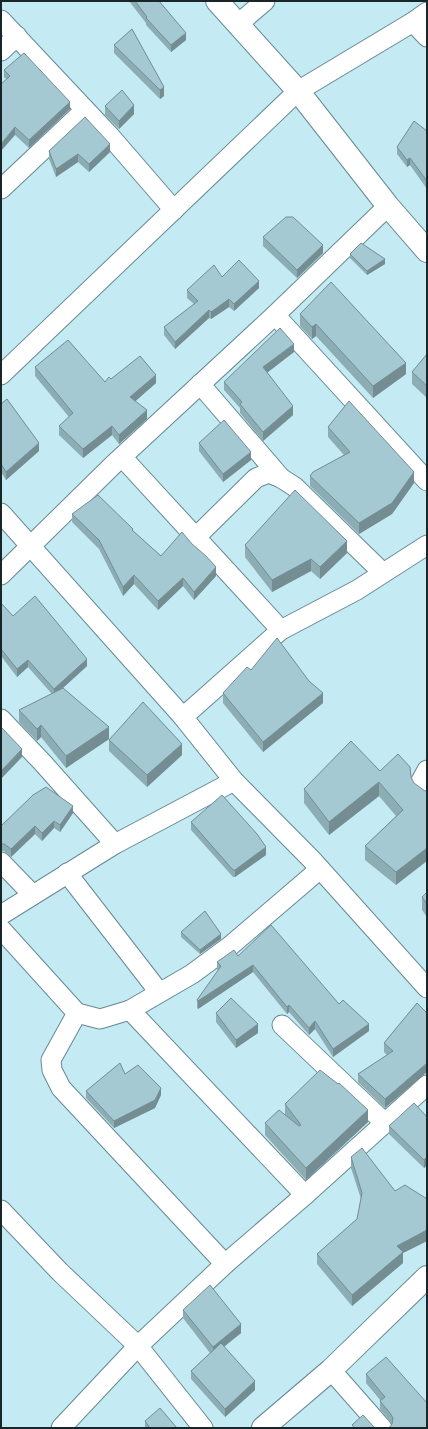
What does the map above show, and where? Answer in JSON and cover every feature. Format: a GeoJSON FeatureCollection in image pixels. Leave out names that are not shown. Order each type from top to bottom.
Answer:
{"type":"FeatureCollection","features":[{"type":"Feature","properties":{"kind":"main road"},"geometry":{"type":"LineString","coordinates":[[217,1],[298,91],[388,206],[427,251]]}},
{"type":"Feature","properties":{"kind":"main road"},"geometry":{"type":"LineString","coordinates":[[263,1428],[331,1370],[427,1277]]}},
{"type":"Feature","properties":{"kind":"street"},"geometry":{"type":"LineString","coordinates":[[238,24],[265,1]]}},
{"type":"Feature","properties":{"kind":"street"},"geometry":{"type":"LineString","coordinates":[[1,375],[298,91],[420,17],[427,37]]}},
{"type":"Feature","properties":{"kind":"street"},"geometry":{"type":"LineString","coordinates":[[1,20],[85,110],[174,210]]}},
{"type":"Feature","properties":{"kind":"street"},"geometry":{"type":"LineString","coordinates":[[1,51],[17,36]]}},
{"type":"Feature","properties":{"kind":"street"},"geometry":{"type":"LineString","coordinates":[[1,189],[85,110]]}},
{"type":"Feature","properties":{"kind":"street"},"geometry":{"type":"LineString","coordinates":[[1,575],[122,457],[275,315],[388,206]]}},
{"type":"Feature","properties":{"kind":"street"},"geometry":{"type":"LineString","coordinates":[[275,315],[427,481]]}},
{"type":"Feature","properties":{"kind":"street"},"geometry":{"type":"LineString","coordinates":[[200,384],[281,478]]}},
{"type":"Feature","properties":{"kind":"street"},"geometry":{"type":"LineString","coordinates":[[122,457],[281,630]]}},
{"type":"Feature","properties":{"kind":"street"},"geometry":{"type":"LineString","coordinates":[[196,537],[256,478],[269,473],[281,478],[295,487],[383,573]]}},
{"type":"Feature","properties":{"kind":"street"},"geometry":{"type":"LineString","coordinates":[[1,513],[183,717],[234,782],[320,868],[427,988]]}},
{"type":"Feature","properties":{"kind":"street"},"geometry":{"type":"LineString","coordinates":[[183,717],[281,630],[356,590],[427,545]]}},
{"type":"Feature","properties":{"kind":"street"},"geometry":{"type":"LineString","coordinates":[[1,719],[42,762],[115,844]]}},
{"type":"Feature","properties":{"kind":"street"},"geometry":{"type":"LineString","coordinates":[[427,770],[421,781],[422,789],[427,794]]}},
{"type":"Feature","properties":{"kind":"street"},"geometry":{"type":"LineString","coordinates":[[1,915],[115,844],[234,782]]}},
{"type":"Feature","properties":{"kind":"street"},"geometry":{"type":"LineString","coordinates":[[1,862],[33,895]]}},
{"type":"Feature","properties":{"kind":"street"},"geometry":{"type":"LineString","coordinates":[[1,929],[77,1013],[100,1019],[130,1010],[192,974],[230,946],[320,868]]}},
{"type":"Feature","properties":{"kind":"street"},"geometry":{"type":"LineString","coordinates":[[67,873],[159,992]]}},
{"type":"Feature","properties":{"kind":"street"},"geometry":{"type":"LineString","coordinates":[[130,1010],[305,1194]]}},
{"type":"Feature","properties":{"kind":"street"},"geometry":{"type":"LineString","coordinates":[[77,1013],[51,1060],[52,1070],[62,1088],[225,1264]]}},
{"type":"Feature","properties":{"kind":"street"},"geometry":{"type":"LineString","coordinates":[[282,1025],[385,1123]]}},
{"type":"Feature","properties":{"kind":"street"},"geometry":{"type":"LineString","coordinates":[[61,1428],[138,1346],[225,1264],[427,1085]]}},
{"type":"Feature","properties":{"kind":"street"},"geometry":{"type":"LineString","coordinates":[[1,1210],[60,1272],[138,1346],[203,1428]]}},
{"type":"Feature","properties":{"kind":"street"},"geometry":{"type":"LineString","coordinates":[[331,1370],[382,1428]]}},
{"type":"Feature","properties":{"kind":"building"},"geometry":{"type":"Polygon","coordinates":[[[135,1],[159,1],[186,33],[171,45],[146,18],[147,17],[135,1]]]}},
{"type":"Feature","properties":{"kind":"building"},"geometry":{"type":"Polygon","coordinates":[[[132,29],[164,87],[160,90],[114,45],[132,29]]]}},
{"type":"Feature","properties":{"kind":"building"},"geometry":{"type":"Polygon","coordinates":[[[24,53],[70,102],[29,140],[15,127],[1,144],[1,84],[10,76],[4,70],[24,53]]]}},
{"type":"Feature","properties":{"kind":"building"},"geometry":{"type":"Polygon","coordinates":[[[122,90],[134,105],[119,121],[105,106],[122,90]]]}},
{"type":"Feature","properties":{"kind":"building"},"geometry":{"type":"Polygon","coordinates":[[[85,117],[110,144],[89,164],[78,154],[56,169],[49,151],[85,117]]]}},
{"type":"Feature","properties":{"kind":"building"},"geometry":{"type":"Polygon","coordinates":[[[414,121],[427,131],[427,181],[410,158],[407,160],[397,147],[414,121]]]}},
{"type":"Feature","properties":{"kind":"building"},"geometry":{"type":"Polygon","coordinates":[[[286,217],[293,217],[323,245],[297,270],[263,237],[286,217]]]}},
{"type":"Feature","properties":{"kind":"building"},"geometry":{"type":"Polygon","coordinates":[[[361,243],[385,259],[367,271],[350,254],[361,243]]]}},
{"type":"Feature","properties":{"kind":"building"},"geometry":{"type":"Polygon","coordinates":[[[239,260],[259,281],[234,304],[229,299],[211,312],[209,310],[175,342],[164,327],[198,301],[187,290],[214,265],[222,277],[239,260]]]}},
{"type":"Feature","properties":{"kind":"building"},"geometry":{"type":"Polygon","coordinates":[[[331,282],[406,363],[373,386],[316,324],[312,327],[300,314],[331,282]]]}},
{"type":"Feature","properties":{"kind":"building"},"geometry":{"type":"Polygon","coordinates":[[[280,328],[294,344],[263,367],[293,406],[263,432],[240,404],[242,402],[224,382],[280,328]]]}},
{"type":"Feature","properties":{"kind":"building"},"geometry":{"type":"Polygon","coordinates":[[[68,340],[105,382],[109,377],[111,379],[140,356],[156,375],[130,397],[147,410],[119,435],[112,426],[83,449],[59,426],[73,413],[35,367],[68,340]]]}},
{"type":"Feature","properties":{"kind":"building"},"geometry":{"type":"Polygon","coordinates":[[[427,354],[427,386],[412,372],[427,354]]]}},
{"type":"Feature","properties":{"kind":"building"},"geometry":{"type":"Polygon","coordinates":[[[7,399],[39,443],[6,472],[1,464],[1,404],[7,399]]]}},
{"type":"Feature","properties":{"kind":"building"},"geometry":{"type":"Polygon","coordinates":[[[349,401],[414,472],[392,503],[359,523],[310,476],[313,472],[350,452],[328,427],[349,401]]]}},
{"type":"Feature","properties":{"kind":"building"},"geometry":{"type":"Polygon","coordinates":[[[224,420],[251,452],[223,474],[199,443],[224,420]]]}},
{"type":"Feature","properties":{"kind":"building"},"geometry":{"type":"Polygon","coordinates":[[[295,490],[347,541],[320,567],[311,559],[272,580],[245,545],[295,490]]]}},
{"type":"Feature","properties":{"kind":"building"},"geometry":{"type":"Polygon","coordinates":[[[98,495],[133,529],[132,530],[161,556],[182,532],[216,567],[194,592],[183,578],[158,601],[134,575],[123,587],[99,540],[72,514],[98,495]]]}},
{"type":"Feature","properties":{"kind":"building"},"geometry":{"type":"Polygon","coordinates":[[[35,596],[87,659],[54,689],[28,660],[17,669],[1,649],[1,603],[13,616],[35,596]]]}},
{"type":"Feature","properties":{"kind":"building"},"geometry":{"type":"Polygon","coordinates":[[[277,638],[309,681],[323,693],[263,742],[223,693],[247,667],[251,670],[277,638]]]}},
{"type":"Feature","properties":{"kind":"building"},"geometry":{"type":"Polygon","coordinates":[[[63,688],[109,727],[66,756],[41,725],[37,729],[19,710],[63,688]]]}},
{"type":"Feature","properties":{"kind":"building"},"geometry":{"type":"Polygon","coordinates":[[[143,702],[182,744],[147,775],[109,740],[143,702]]]}},
{"type":"Feature","properties":{"kind":"building"},"geometry":{"type":"Polygon","coordinates":[[[1,727],[22,749],[1,771],[1,727]]]}},
{"type":"Feature","properties":{"kind":"building"},"geometry":{"type":"Polygon","coordinates":[[[351,741],[380,771],[398,754],[410,767],[411,777],[414,783],[425,791],[427,790],[427,848],[396,872],[365,846],[403,810],[379,782],[329,822],[304,789],[351,741]]]}},
{"type":"Feature","properties":{"kind":"building"},"geometry":{"type":"Polygon","coordinates":[[[46,787],[73,806],[60,825],[54,821],[42,833],[35,826],[11,849],[4,844],[1,844],[1,826],[33,795],[46,787]]]}},
{"type":"Feature","properties":{"kind":"building"},"geometry":{"type":"Polygon","coordinates":[[[222,795],[257,834],[266,847],[235,870],[233,870],[191,822],[222,795]]]}},
{"type":"Feature","properties":{"kind":"building"},"geometry":{"type":"Polygon","coordinates":[[[427,892],[427,904],[422,897],[427,892]]]}},
{"type":"Feature","properties":{"kind":"building"},"geometry":{"type":"Polygon","coordinates":[[[205,911],[221,934],[200,950],[181,932],[205,911]]]}},
{"type":"Feature","properties":{"kind":"building"},"geometry":{"type":"Polygon","coordinates":[[[271,925],[339,1004],[343,1000],[369,1024],[333,1049],[315,1021],[309,1028],[289,1005],[287,1007],[253,965],[198,1001],[197,1000],[221,966],[217,962],[234,950],[238,956],[271,925]]]}},
{"type":"Feature","properties":{"kind":"building"},"geometry":{"type":"Polygon","coordinates":[[[231,998],[258,1024],[236,1040],[216,1013],[231,998]]]}},
{"type":"Feature","properties":{"kind":"building"},"geometry":{"type":"Polygon","coordinates":[[[417,1003],[427,1013],[427,1063],[385,1099],[358,1074],[393,1051],[384,1043],[417,1003]]]}},
{"type":"Feature","properties":{"kind":"building"},"geometry":{"type":"Polygon","coordinates":[[[120,1063],[125,1074],[138,1065],[161,1088],[155,1100],[114,1121],[86,1091],[120,1063]]]}},
{"type":"Feature","properties":{"kind":"building"},"geometry":{"type":"Polygon","coordinates":[[[320,1070],[338,1084],[339,1083],[368,1110],[306,1168],[265,1123],[279,1110],[299,1126],[301,1125],[285,1104],[320,1070]]]}},
{"type":"Feature","properties":{"kind":"building"},"geometry":{"type":"Polygon","coordinates":[[[414,1103],[427,1117],[427,1157],[424,1160],[389,1126],[414,1103]]]}},
{"type":"Feature","properties":{"kind":"building"},"geometry":{"type":"Polygon","coordinates":[[[362,1148],[395,1191],[405,1185],[427,1199],[427,1230],[397,1246],[403,1252],[352,1295],[317,1254],[357,1219],[362,1193],[351,1157],[362,1148]]]}},
{"type":"Feature","properties":{"kind":"building"},"geometry":{"type":"Polygon","coordinates":[[[210,1285],[241,1324],[213,1347],[183,1310],[210,1285]]]}},
{"type":"Feature","properties":{"kind":"building"},"geometry":{"type":"Polygon","coordinates":[[[221,1343],[255,1381],[225,1409],[191,1371],[221,1343]]]}},
{"type":"Feature","properties":{"kind":"building"},"geometry":{"type":"Polygon","coordinates":[[[386,1357],[427,1403],[427,1428],[389,1428],[392,1424],[393,1418],[380,1401],[385,1397],[366,1374],[386,1357]]]}},
{"type":"Feature","properties":{"kind":"building"},"geometry":{"type":"Polygon","coordinates":[[[160,1408],[177,1428],[150,1428],[145,1421],[160,1408]]]}},
{"type":"Feature","properties":{"kind":"building"},"geometry":{"type":"Polygon","coordinates":[[[363,1415],[375,1428],[355,1428],[352,1425],[363,1415]]]}}]}
